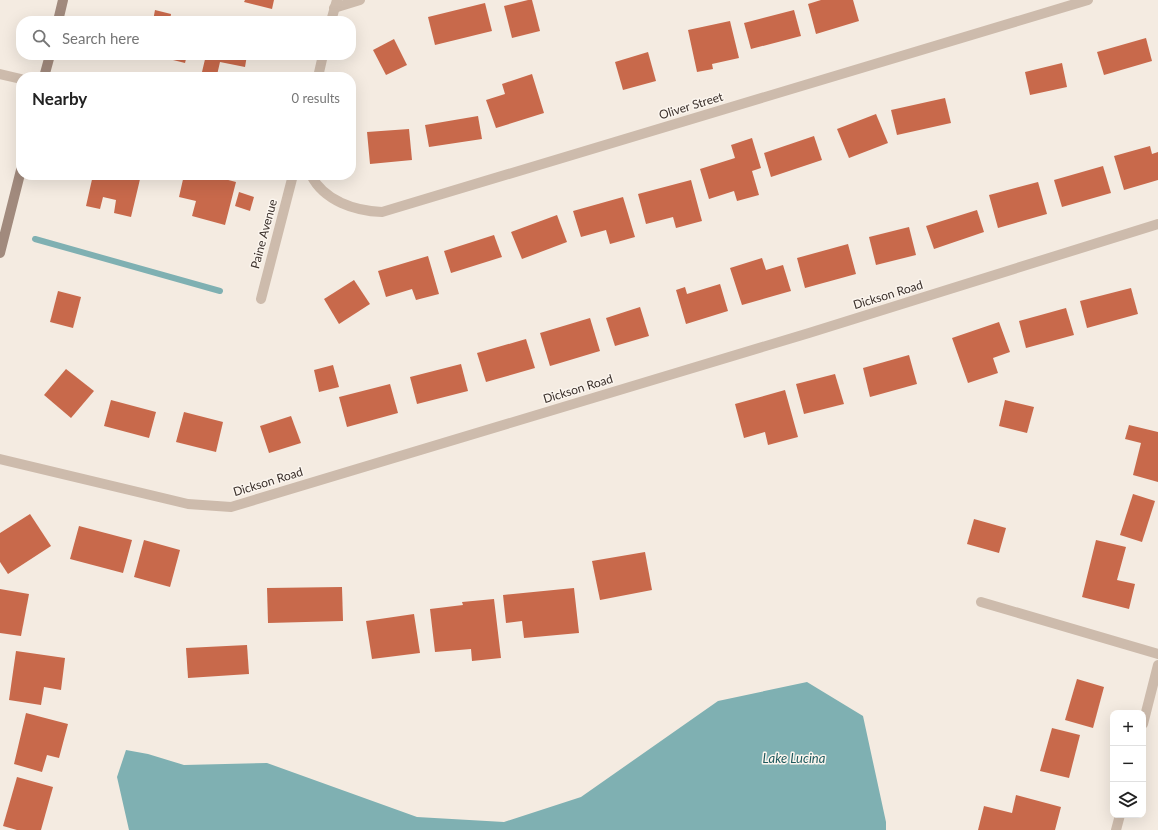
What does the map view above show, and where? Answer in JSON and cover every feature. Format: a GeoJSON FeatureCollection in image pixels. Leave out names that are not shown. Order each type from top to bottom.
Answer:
{"type":"FeatureCollection","features":[{"type":"Feature","properties":{"kind":"main road"},"geometry":{"type":"LineString","coordinates":[[59,16],[63,0]]}},
{"type":"Feature","properties":{"kind":"main road"},"geometry":{"type":"LineString","coordinates":[[45,72],[49,60]]}},
{"type":"Feature","properties":{"kind":"main road"},"geometry":{"type":"LineString","coordinates":[[0,253],[18,180]]}},
{"type":"Feature","properties":{"kind":"street"},"geometry":{"type":"LineString","coordinates":[[332,16],[336,4],[360,0]]}},
{"type":"Feature","properties":{"kind":"street","name":"Oliver Street"},"geometry":{"type":"LineString","coordinates":[[315,180],[325,193],[342,204],[362,211],[382,212],[1088,0]]}},
{"type":"Feature","properties":{"kind":"street"},"geometry":{"type":"LineString","coordinates":[[319,72],[322,60]]}},
{"type":"Feature","properties":{"kind":"street"},"geometry":{"type":"LineString","coordinates":[[0,74],[16,78]]}},
{"type":"Feature","properties":{"kind":"street","name":"Paine Avenue"},"geometry":{"type":"LineString","coordinates":[[261,299],[292,180]]}},
{"type":"Feature","properties":{"kind":"street","name":"Dickson Road"},"geometry":{"type":"LineString","coordinates":[[0,459],[188,504],[232,507],[809,333],[1158,224]]}},
{"type":"Feature","properties":{"kind":"street"},"geometry":{"type":"LineString","coordinates":[[981,602],[1158,654]]}},
{"type":"Feature","properties":{"kind":"street"},"geometry":{"type":"LineString","coordinates":[[1146,712],[1158,665]]}},
{"type":"Feature","properties":{"kind":"street"},"geometry":{"type":"LineString","coordinates":[[1116,830],[1119,818]]}},
{"type":"Feature","properties":{"kind":"water","name":"Lake Lucina"},"geometry":{"type":"Polygon","coordinates":[[[807,682],[863,716],[886,822],[886,830],[129,830],[117,777],[126,750],[148,754],[184,765],[267,763],[417,817],[504,822],[581,797],[718,701],[807,682]]]}},
{"type":"Feature","properties":{"kind":"building"},"geometry":{"type":"Polygon","coordinates":[[[245,0],[274,0],[272,9],[244,2],[245,0]]]}},
{"type":"Feature","properties":{"kind":"building"},"geometry":{"type":"Polygon","coordinates":[[[532,0],[540,31],[512,38],[504,6],[532,0]]]}},
{"type":"Feature","properties":{"kind":"building"},"geometry":{"type":"Polygon","coordinates":[[[821,0],[853,0],[859,21],[816,34],[808,4],[821,0]]]}},
{"type":"Feature","properties":{"kind":"building"},"geometry":{"type":"Polygon","coordinates":[[[485,3],[492,31],[435,45],[428,17],[485,3]]]}},
{"type":"Feature","properties":{"kind":"building"},"geometry":{"type":"Polygon","coordinates":[[[155,10],[171,14],[171,16],[154,16],[155,10]]]}},
{"type":"Feature","properties":{"kind":"building"},"geometry":{"type":"Polygon","coordinates":[[[794,10],[801,36],[751,49],[744,23],[794,10]]]}},
{"type":"Feature","properties":{"kind":"building"},"geometry":{"type":"Polygon","coordinates":[[[730,21],[739,58],[712,64],[713,69],[697,72],[688,30],[730,21]]]}},
{"type":"Feature","properties":{"kind":"building"},"geometry":{"type":"Polygon","coordinates":[[[1146,38],[1152,61],[1104,75],[1097,52],[1146,38]]]}},
{"type":"Feature","properties":{"kind":"building"},"geometry":{"type":"Polygon","coordinates":[[[394,39],[407,65],[386,75],[373,50],[394,39]]]}},
{"type":"Feature","properties":{"kind":"building"},"geometry":{"type":"Polygon","coordinates":[[[648,52],[656,81],[623,90],[615,62],[648,52]]]}},
{"type":"Feature","properties":{"kind":"building"},"geometry":{"type":"Polygon","coordinates":[[[173,60],[186,60],[185,63],[173,60]]]}},
{"type":"Feature","properties":{"kind":"building"},"geometry":{"type":"Polygon","coordinates":[[[205,60],[246,60],[245,67],[220,62],[218,72],[202,72],[205,60]]]}},
{"type":"Feature","properties":{"kind":"building"},"geometry":{"type":"Polygon","coordinates":[[[1062,63],[1067,87],[1030,95],[1025,72],[1062,63]]]}},
{"type":"Feature","properties":{"kind":"building"},"geometry":{"type":"Polygon","coordinates":[[[532,74],[544,113],[496,128],[486,100],[505,94],[502,84],[532,74]]]}},
{"type":"Feature","properties":{"kind":"building"},"geometry":{"type":"Polygon","coordinates":[[[945,98],[951,123],[897,135],[891,110],[945,98]]]}},
{"type":"Feature","properties":{"kind":"building"},"geometry":{"type":"Polygon","coordinates":[[[876,114],[888,143],[849,158],[837,129],[876,114]]]}},
{"type":"Feature","properties":{"kind":"building"},"geometry":{"type":"Polygon","coordinates":[[[478,116],[482,139],[429,147],[425,125],[478,116]]]}},
{"type":"Feature","properties":{"kind":"building"},"geometry":{"type":"Polygon","coordinates":[[[409,129],[412,160],[370,164],[367,132],[409,129]]]}},
{"type":"Feature","properties":{"kind":"building"},"geometry":{"type":"Polygon","coordinates":[[[814,136],[822,160],[771,177],[764,153],[814,136]]]}},
{"type":"Feature","properties":{"kind":"building"},"geometry":{"type":"Polygon","coordinates":[[[752,138],[761,168],[752,171],[759,195],[737,201],[734,191],[709,199],[700,169],[735,158],[731,145],[752,138]]]}},
{"type":"Feature","properties":{"kind":"building"},"geometry":{"type":"Polygon","coordinates":[[[1150,146],[1152,154],[1158,152],[1158,180],[1124,190],[1114,156],[1150,146]]]}},
{"type":"Feature","properties":{"kind":"building"},"geometry":{"type":"Polygon","coordinates":[[[1103,166],[1111,193],[1062,207],[1054,180],[1103,166]]]}},
{"type":"Feature","properties":{"kind":"building"},"geometry":{"type":"Polygon","coordinates":[[[92,180],[140,180],[131,217],[114,213],[116,200],[103,197],[100,209],[86,206],[92,180]]]}},
{"type":"Feature","properties":{"kind":"building"},"geometry":{"type":"Polygon","coordinates":[[[183,180],[228,180],[236,182],[225,225],[192,216],[196,201],[179,197],[183,180]]]}},
{"type":"Feature","properties":{"kind":"building"},"geometry":{"type":"Polygon","coordinates":[[[691,180],[702,221],[676,228],[673,217],[646,224],[638,194],[691,180]]]}},
{"type":"Feature","properties":{"kind":"building"},"geometry":{"type":"Polygon","coordinates":[[[1038,182],[1047,214],[998,228],[989,195],[1038,182]]]}},
{"type":"Feature","properties":{"kind":"building"},"geometry":{"type":"Polygon","coordinates":[[[239,192],[254,197],[250,211],[235,206],[239,192]]]}},
{"type":"Feature","properties":{"kind":"building"},"geometry":{"type":"Polygon","coordinates":[[[623,197],[635,237],[610,244],[606,230],[581,237],[573,211],[623,197]]]}},
{"type":"Feature","properties":{"kind":"building"},"geometry":{"type":"Polygon","coordinates":[[[977,210],[984,232],[934,249],[926,226],[977,210]]]}},
{"type":"Feature","properties":{"kind":"building"},"geometry":{"type":"Polygon","coordinates":[[[557,215],[567,242],[522,259],[511,232],[557,215]]]}},
{"type":"Feature","properties":{"kind":"building"},"geometry":{"type":"Polygon","coordinates":[[[909,227],[916,255],[876,265],[869,237],[909,227]]]}},
{"type":"Feature","properties":{"kind":"building"},"geometry":{"type":"Polygon","coordinates":[[[494,235],[502,257],[451,273],[444,251],[494,235]]]}},
{"type":"Feature","properties":{"kind":"building"},"geometry":{"type":"Polygon","coordinates":[[[848,244],[856,274],[805,288],[797,258],[848,244]]]}},
{"type":"Feature","properties":{"kind":"building"},"geometry":{"type":"Polygon","coordinates":[[[428,256],[439,294],[416,300],[412,289],[386,297],[378,271],[428,256]]]}},
{"type":"Feature","properties":{"kind":"building"},"geometry":{"type":"Polygon","coordinates":[[[762,258],[766,270],[783,265],[791,291],[742,305],[730,268],[762,258]]]}},
{"type":"Feature","properties":{"kind":"building"},"geometry":{"type":"Polygon","coordinates":[[[354,280],[370,304],[339,324],[324,299],[354,280]]]}},
{"type":"Feature","properties":{"kind":"building"},"geometry":{"type":"Polygon","coordinates":[[[720,284],[728,311],[686,324],[676,290],[685,287],[687,294],[720,284]]]}},
{"type":"Feature","properties":{"kind":"building"},"geometry":{"type":"Polygon","coordinates":[[[1131,288],[1138,314],[1087,328],[1080,301],[1131,288]]]}},
{"type":"Feature","properties":{"kind":"building"},"geometry":{"type":"Polygon","coordinates":[[[58,291],[81,297],[73,328],[50,322],[58,291]]]}},
{"type":"Feature","properties":{"kind":"building"},"geometry":{"type":"Polygon","coordinates":[[[640,307],[649,336],[615,346],[606,318],[640,307]]]}},
{"type":"Feature","properties":{"kind":"building"},"geometry":{"type":"Polygon","coordinates":[[[1066,308],[1074,335],[1026,348],[1019,321],[1066,308]]]}},
{"type":"Feature","properties":{"kind":"building"},"geometry":{"type":"Polygon","coordinates":[[[590,318],[600,351],[550,366],[540,333],[590,318]]]}},
{"type":"Feature","properties":{"kind":"building"},"geometry":{"type":"Polygon","coordinates":[[[999,322],[1010,352],[993,358],[998,373],[968,383],[952,338],[999,322]]]}},
{"type":"Feature","properties":{"kind":"building"},"geometry":{"type":"Polygon","coordinates":[[[526,339],[535,368],[486,382],[477,353],[526,339]]]}},
{"type":"Feature","properties":{"kind":"building"},"geometry":{"type":"Polygon","coordinates":[[[909,355],[917,384],[870,397],[863,368],[909,355]]]}},
{"type":"Feature","properties":{"kind":"building"},"geometry":{"type":"Polygon","coordinates":[[[461,364],[468,391],[417,404],[410,377],[461,364]]]}},
{"type":"Feature","properties":{"kind":"building"},"geometry":{"type":"Polygon","coordinates":[[[333,365],[339,387],[319,392],[314,370],[333,365]]]}},
{"type":"Feature","properties":{"kind":"building"},"geometry":{"type":"Polygon","coordinates":[[[66,369],[94,391],[71,418],[44,395],[66,369]]]}},
{"type":"Feature","properties":{"kind":"building"},"geometry":{"type":"Polygon","coordinates":[[[835,374],[844,404],[804,414],[796,384],[835,374]]]}},
{"type":"Feature","properties":{"kind":"building"},"geometry":{"type":"Polygon","coordinates":[[[390,384],[398,413],[347,427],[339,397],[390,384]]]}},
{"type":"Feature","properties":{"kind":"building"},"geometry":{"type":"Polygon","coordinates":[[[785,390],[798,437],[768,445],[765,432],[744,438],[735,404],[785,390]]]}},
{"type":"Feature","properties":{"kind":"building"},"geometry":{"type":"Polygon","coordinates":[[[111,400],[156,412],[149,438],[104,426],[111,400]]]}},
{"type":"Feature","properties":{"kind":"building"},"geometry":{"type":"Polygon","coordinates":[[[1005,400],[1034,407],[1027,433],[999,426],[1005,400]]]}},
{"type":"Feature","properties":{"kind":"building"},"geometry":{"type":"Polygon","coordinates":[[[184,412],[223,422],[216,452],[176,442],[184,412]]]}},
{"type":"Feature","properties":{"kind":"building"},"geometry":{"type":"Polygon","coordinates":[[[291,416],[301,443],[269,453],[260,426],[291,416]]]}},
{"type":"Feature","properties":{"kind":"building"},"geometry":{"type":"Polygon","coordinates":[[[1129,425],[1158,432],[1158,482],[1133,475],[1141,443],[1125,439],[1129,425]]]}},
{"type":"Feature","properties":{"kind":"building"},"geometry":{"type":"Polygon","coordinates":[[[1133,494],[1155,501],[1142,542],[1120,535],[1133,494]]]}},
{"type":"Feature","properties":{"kind":"building"},"geometry":{"type":"Polygon","coordinates":[[[30,514],[51,546],[8,574],[0,562],[0,533],[30,514]]]}},
{"type":"Feature","properties":{"kind":"building"},"geometry":{"type":"Polygon","coordinates":[[[974,519],[1006,528],[999,553],[967,544],[974,519]]]}},
{"type":"Feature","properties":{"kind":"building"},"geometry":{"type":"Polygon","coordinates":[[[79,526],[132,540],[123,573],[70,559],[79,526]]]}},
{"type":"Feature","properties":{"kind":"building"},"geometry":{"type":"Polygon","coordinates":[[[144,540],[180,550],[170,587],[134,577],[144,540]]]}},
{"type":"Feature","properties":{"kind":"building"},"geometry":{"type":"Polygon","coordinates":[[[1096,540],[1126,547],[1117,580],[1135,584],[1129,609],[1082,597],[1096,540]]]}},
{"type":"Feature","properties":{"kind":"building"},"geometry":{"type":"Polygon","coordinates":[[[645,552],[652,590],[600,600],[592,561],[645,552]]]}},
{"type":"Feature","properties":{"kind":"building"},"geometry":{"type":"Polygon","coordinates":[[[342,587],[343,621],[268,623],[267,588],[342,587]]]}},
{"type":"Feature","properties":{"kind":"building"},"geometry":{"type":"Polygon","coordinates":[[[574,588],[579,633],[524,638],[522,621],[506,623],[503,595],[574,588]]]}},
{"type":"Feature","properties":{"kind":"building"},"geometry":{"type":"Polygon","coordinates":[[[0,589],[29,594],[21,636],[0,633],[0,589]]]}},
{"type":"Feature","properties":{"kind":"building"},"geometry":{"type":"Polygon","coordinates":[[[494,599],[501,658],[472,661],[471,649],[435,652],[430,609],[463,605],[462,602],[494,599]]]}},
{"type":"Feature","properties":{"kind":"building"},"geometry":{"type":"Polygon","coordinates":[[[414,614],[420,653],[372,659],[366,621],[414,614]]]}},
{"type":"Feature","properties":{"kind":"building"},"geometry":{"type":"Polygon","coordinates":[[[247,645],[249,674],[188,678],[186,648],[247,645]]]}},
{"type":"Feature","properties":{"kind":"building"},"geometry":{"type":"Polygon","coordinates":[[[16,651],[65,658],[61,690],[44,687],[41,705],[9,700],[16,651]]]}},
{"type":"Feature","properties":{"kind":"building"},"geometry":{"type":"Polygon","coordinates":[[[1077,679],[1104,687],[1093,728],[1065,720],[1077,679]]]}},
{"type":"Feature","properties":{"kind":"building"},"geometry":{"type":"Polygon","coordinates":[[[26,713],[68,724],[59,758],[47,755],[42,772],[14,764],[26,713]]]}},
{"type":"Feature","properties":{"kind":"building"},"geometry":{"type":"Polygon","coordinates":[[[1052,728],[1080,735],[1069,778],[1040,771],[1052,728]]]}},
{"type":"Feature","properties":{"kind":"building"},"geometry":{"type":"Polygon","coordinates":[[[17,777],[53,787],[41,830],[17,830],[3,826],[17,777]]]}},
{"type":"Feature","properties":{"kind":"building"},"geometry":{"type":"Polygon","coordinates":[[[1016,795],[1061,807],[1055,830],[978,830],[984,806],[1012,813],[1016,795]]]}},
{"type":"Feature","properties":{"kind":"waterway"},"geometry":{"type":"LineString","coordinates":[[35,239],[220,291]]}}]}
